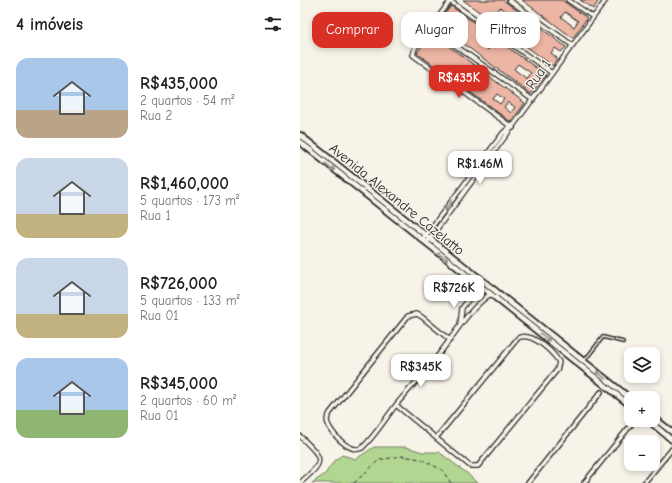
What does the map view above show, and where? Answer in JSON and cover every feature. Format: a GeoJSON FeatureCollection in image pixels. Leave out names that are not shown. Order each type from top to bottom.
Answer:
{"type":"FeatureCollection","features":[{"type":"Feature","properties":{"kind":"main road","name":"Avenida Alexandre Cazelatto"},"geometry":{"type":"LineString","coordinates":[[300,135],[426,239],[489,295],[624,401]]}},
{"type":"Feature","properties":{"kind":"main road","name":"Avenida Alexandre Cazelatto"},"geometry":{"type":"LineString","coordinates":[[300,142],[624,393]]}},
{"type":"Feature","properties":{"kind":"main road"},"geometry":{"type":"LineString","coordinates":[[660,423],[672,432]]}},
{"type":"Feature","properties":{"kind":"main road"},"geometry":{"type":"LineString","coordinates":[[656,427],[672,440]]}},
{"type":"Feature","properties":{"kind":"street"},"geometry":{"type":"LineString","coordinates":[[441,12],[450,0],[552,73]]}},
{"type":"Feature","properties":{"kind":"street"},"geometry":{"type":"LineString","coordinates":[[509,0],[572,45]]}},
{"type":"Feature","properties":{"kind":"street"},"geometry":{"type":"LineString","coordinates":[[568,0],[593,18]]}},
{"type":"Feature","properties":{"kind":"street","name":"Rua 1"},"geometry":{"type":"LineString","coordinates":[[426,239],[533,100],[606,0]]}},
{"type":"Feature","properties":{"kind":"street"},"geometry":{"type":"LineString","coordinates":[[415,48],[413,52],[415,57],[512,127]]}},
{"type":"Feature","properties":{"kind":"street"},"geometry":{"type":"LineString","coordinates":[[459,48],[533,100]]}},
{"type":"Feature","properties":{"kind":"street"},"geometry":{"type":"LineString","coordinates":[[460,325],[462,308],[479,286]]}},
{"type":"Feature","properties":{"kind":"street"},"geometry":{"type":"LineString","coordinates":[[450,340],[417,314],[412,314],[404,320],[328,416],[327,424],[329,428],[349,448],[358,450],[364,446],[450,340],[469,312],[489,295]]}},
{"type":"Feature","properties":{"kind":"street"},"geometry":{"type":"LineString","coordinates":[[396,405],[436,438],[470,466],[474,467],[481,464],[558,367],[559,362],[544,347],[528,336],[518,338],[436,438]]}},
{"type":"Feature","properties":{"kind":"street"},"geometry":{"type":"LineString","coordinates":[[528,483],[601,392]]}},
{"type":"Feature","properties":{"kind":"street"},"geometry":{"type":"LineString","coordinates":[[584,483],[630,427]]}},
{"type":"Feature","properties":{"kind":"street"},"geometry":{"type":"LineString","coordinates":[[300,436],[317,454],[319,465],[300,483]]}},
{"type":"Feature","properties":{"kind":"street"},"geometry":{"type":"LineString","coordinates":[[644,483],[672,449]]}},
{"type":"Feature","properties":{"kind":"lane"},"geometry":{"type":"LineString","coordinates":[[584,361],[603,337],[623,342]]}},
{"type":"Feature","properties":{"kind":"path"},"geometry":{"type":"LineString","coordinates":[[354,483],[379,460],[402,456],[421,459],[442,470],[451,483]]}},
{"type":"Feature","properties":{"kind":"green space"},"geometry":{"type":"Polygon","coordinates":[[[374,447],[406,447],[423,452],[439,452],[468,474],[477,483],[312,483],[325,474],[334,461],[342,455],[356,459],[374,447]]]}},
{"type":"Feature","properties":{"kind":"building"},"geometry":{"type":"Polygon","coordinates":[[[463,0],[503,0],[519,12],[506,12],[500,7],[496,12],[479,12],[463,0]]]}},
{"type":"Feature","properties":{"kind":"building"},"geometry":{"type":"Polygon","coordinates":[[[522,0],[562,0],[587,18],[573,38],[522,0]],[[565,12],[561,17],[574,27],[578,21],[565,12]]]}},
{"type":"Feature","properties":{"kind":"building"},"geometry":{"type":"Polygon","coordinates":[[[580,0],[596,0],[598,2],[593,9],[580,0]]]}},
{"type":"Feature","properties":{"kind":"building"},"geometry":{"type":"Polygon","coordinates":[[[451,6],[459,12],[446,12],[451,6]]]}},
{"type":"Feature","properties":{"kind":"building"},"geometry":{"type":"Polygon","coordinates":[[[468,18],[476,24],[476,48],[486,48],[488,50],[489,48],[509,48],[546,75],[531,94],[468,47],[468,18]],[[518,64],[514,69],[527,79],[531,73],[518,64]]]}},
{"type":"Feature","properties":{"kind":"building"},"geometry":{"type":"Polygon","coordinates":[[[540,28],[566,47],[561,52],[555,48],[551,53],[557,58],[553,66],[528,48],[540,48],[540,28]]]}},
{"type":"Feature","properties":{"kind":"building"},"geometry":{"type":"Polygon","coordinates":[[[420,48],[451,48],[525,103],[511,122],[417,53],[420,48]],[[474,77],[470,83],[478,88],[482,83],[474,77]],[[497,94],[493,99],[500,104],[504,99],[497,94]],[[508,102],[504,107],[511,113],[515,107],[508,102]]]}}]}
